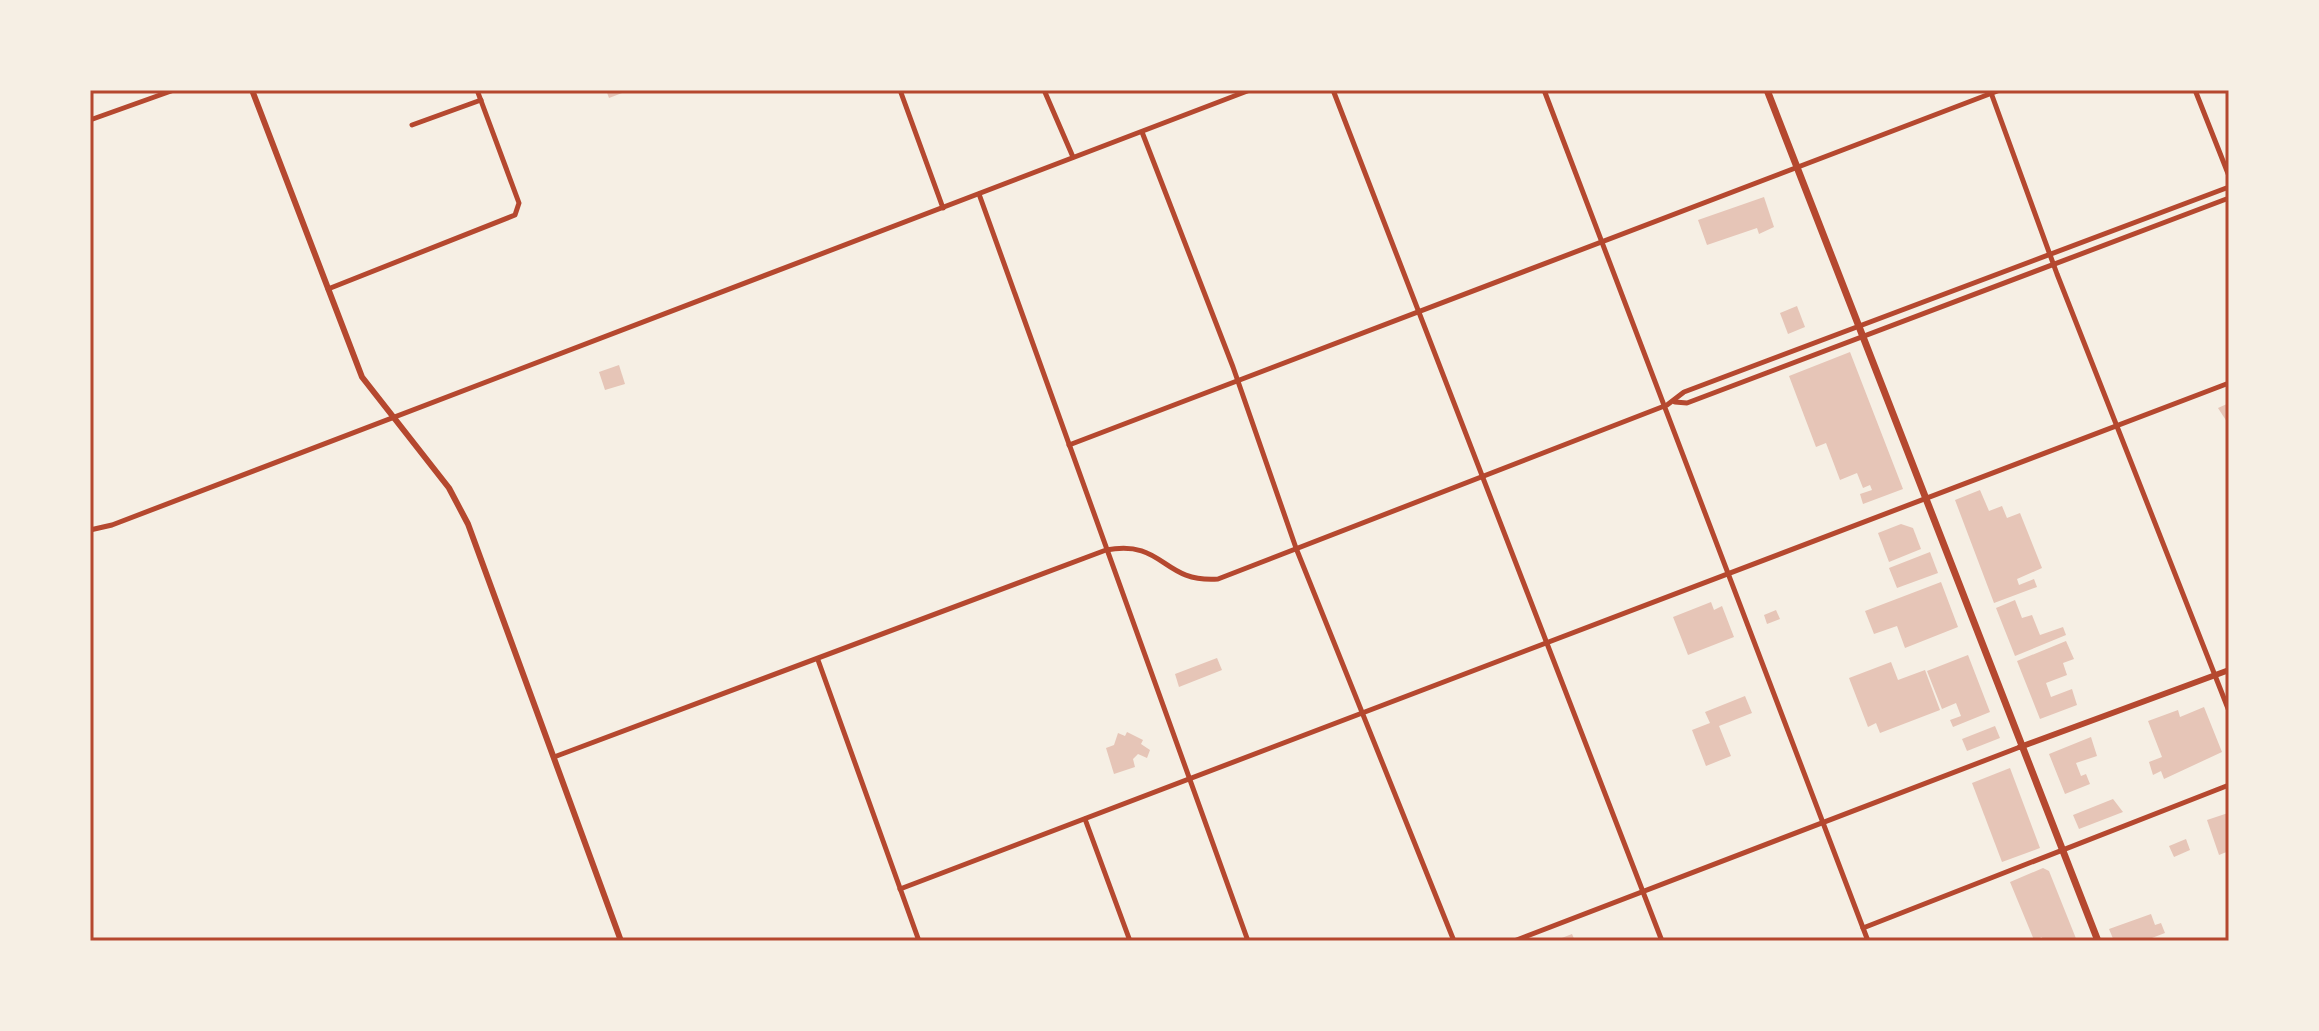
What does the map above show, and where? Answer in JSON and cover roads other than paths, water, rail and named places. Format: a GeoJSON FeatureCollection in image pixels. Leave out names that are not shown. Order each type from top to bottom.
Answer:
{"type":"FeatureCollection","features":[{"type":"Feature","properties":{"kind":"main road"},"geometry":{"type":"LineString","coordinates":[[1767,90],[2098,941]]}},
{"type":"Feature","properties":{"kind":"street"},"geometry":{"type":"LineString","coordinates":[[90,120],[174,90]]}},
{"type":"Feature","properties":{"kind":"street"},"geometry":{"type":"LineString","coordinates":[[252,90],[362,377],[449,488],[468,524],[621,941]]}},
{"type":"Feature","properties":{"kind":"street"},"geometry":{"type":"LineString","coordinates":[[328,289],[515,215],[519,203],[477,90]]}},
{"type":"Feature","properties":{"kind":"street"},"geometry":{"type":"LineString","coordinates":[[900,90],[943,208]]}},
{"type":"Feature","properties":{"kind":"street"},"geometry":{"type":"LineString","coordinates":[[1044,90],[1073,157]]}},
{"type":"Feature","properties":{"kind":"street"},"geometry":{"type":"LineString","coordinates":[[90,530],[112,525],[390,416],[1250,90]]}},
{"type":"Feature","properties":{"kind":"street"},"geometry":{"type":"LineString","coordinates":[[1333,90],[1662,941]]}},
{"type":"Feature","properties":{"kind":"street"},"geometry":{"type":"LineString","coordinates":[[1544,90],[1667,405],[1868,941]]}},
{"type":"Feature","properties":{"kind":"street"},"geometry":{"type":"LineString","coordinates":[[1069,445],[2000,90]]}},
{"type":"Feature","properties":{"kind":"street"},"geometry":{"type":"LineString","coordinates":[[2195,90],[2229,176]]}},
{"type":"Feature","properties":{"kind":"street"},"geometry":{"type":"LineString","coordinates":[[1220,92],[1223,100]]}},
{"type":"Feature","properties":{"kind":"street"},"geometry":{"type":"LineString","coordinates":[[1990,92],[2116,425],[2229,711]]}},
{"type":"Feature","properties":{"kind":"street"},"geometry":{"type":"LineString","coordinates":[[412,125],[481,100]]}},
{"type":"Feature","properties":{"kind":"street"},"geometry":{"type":"LineString","coordinates":[[1142,132],[1237,381],[1296,548],[1454,941]]}},
{"type":"Feature","properties":{"kind":"street"},"geometry":{"type":"LineString","coordinates":[[554,757],[1106,550],[1128,546],[1143,549],[1181,576],[1198,581],[1218,579],[1667,405],[1684,392],[2229,187]]}},
{"type":"Feature","properties":{"kind":"street"},"geometry":{"type":"LineString","coordinates":[[979,194],[1248,941]]}},
{"type":"Feature","properties":{"kind":"street"},"geometry":{"type":"LineString","coordinates":[[1674,402],[1687,403],[2229,198]]}},
{"type":"Feature","properties":{"kind":"street"},"geometry":{"type":"LineString","coordinates":[[2132,223],[2135,232]]}},
{"type":"Feature","properties":{"kind":"street"},"geometry":{"type":"LineString","coordinates":[[900,889],[2229,383]]}},
{"type":"Feature","properties":{"kind":"street"},"geometry":{"type":"LineString","coordinates":[[818,660],[919,941]]}},
{"type":"Feature","properties":{"kind":"street"},"geometry":{"type":"LineString","coordinates":[[1514,941],[2229,670]]}},
{"type":"Feature","properties":{"kind":"street"},"geometry":{"type":"LineString","coordinates":[[1863,928],[2229,785]]}},
{"type":"Feature","properties":{"kind":"street"},"geometry":{"type":"LineString","coordinates":[[1085,819],[1130,941]]}}]}
